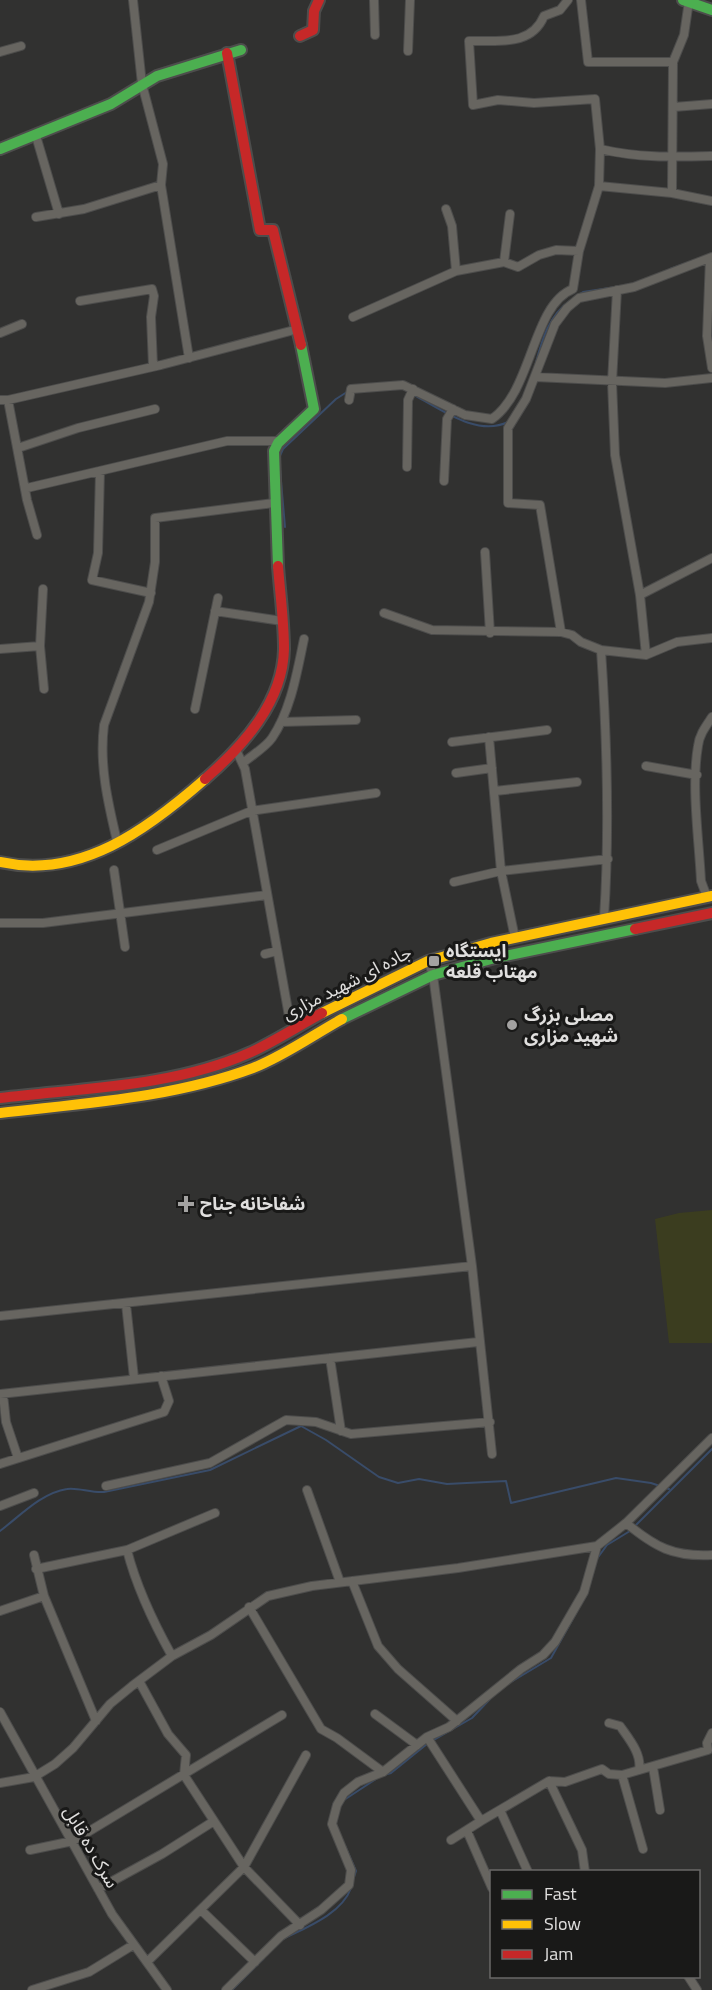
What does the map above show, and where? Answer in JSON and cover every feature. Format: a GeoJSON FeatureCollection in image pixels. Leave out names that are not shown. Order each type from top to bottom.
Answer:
{"type":"FeatureCollection","features":[{"type":"Feature","properties":{"kind":"main road"},"geometry":{"type":"LineString","coordinates":[[300,36],[312,30],[314,11],[319,0]]}},
{"type":"Feature","properties":{"kind":"main road"},"geometry":{"type":"LineString","coordinates":[[686,1],[712,10]]}},
{"type":"Feature","properties":{"kind":"main road"},"geometry":{"type":"LineString","coordinates":[[0,149],[111,104],[157,76],[241,50]]}},
{"type":"Feature","properties":{"kind":"main road"},"geometry":{"type":"LineString","coordinates":[[0,862],[25,866],[78,859],[94,855],[138,831],[239,754],[274,690],[284,650],[274,503],[274,451],[280,441],[314,409],[298,329],[273,230],[260,230],[227,53]]}},
{"type":"Feature","properties":{"kind":"main road","name":"جاده ای شهید مزاری"},"geometry":{"type":"LineString","coordinates":[[0,1098],[155,1079],[208,1067],[249,1053],[294,1027],[428,961],[515,938],[709,896]]}},
{"type":"Feature","properties":{"kind":"main road","name":"جاده ای شهید مزاری"},"geometry":{"type":"LineString","coordinates":[[0,1113],[158,1094],[212,1082],[256,1067],[352,1014],[433,975],[495,958],[712,913]]}},
{"type":"Feature","properties":{"kind":"main road"},"geometry":{"type":"LineString","coordinates":[[55,1092],[57,1105]]}},
{"type":"Feature","properties":{"kind":"street"},"geometry":{"type":"LineString","coordinates":[[133,0],[142,84],[163,164],[161,185],[189,358]]}},
{"type":"Feature","properties":{"kind":"street"},"geometry":{"type":"LineString","coordinates":[[374,0],[375,35]]}},
{"type":"Feature","properties":{"kind":"street"},"geometry":{"type":"LineString","coordinates":[[408,51],[410,0]]}},
{"type":"Feature","properties":{"kind":"street"},"geometry":{"type":"LineString","coordinates":[[350,400],[351,389],[392,384],[413,389],[478,419],[504,414],[527,366],[540,331],[554,305],[563,293],[573,289],[579,251],[599,186],[600,148],[595,99],[534,104],[498,100],[473,105],[469,41],[511,39],[530,35],[537,31],[544,16],[560,10],[568,0]]}},
{"type":"Feature","properties":{"kind":"street"},"geometry":{"type":"LineString","coordinates":[[581,0],[588,62],[673,62]]}},
{"type":"Feature","properties":{"kind":"street"},"geometry":{"type":"LineString","coordinates":[[672,193],[673,62],[684,34],[686,1]]}},
{"type":"Feature","properties":{"kind":"street"},"geometry":{"type":"LineString","coordinates":[[0,52],[21,46]]}},
{"type":"Feature","properties":{"kind":"street"},"geometry":{"type":"LineString","coordinates":[[674,107],[712,104]]}},
{"type":"Feature","properties":{"kind":"street"},"geometry":{"type":"LineString","coordinates":[[36,136],[59,214]]}},
{"type":"Feature","properties":{"kind":"street"},"geometry":{"type":"LineString","coordinates":[[600,148],[625,155],[673,159],[712,156]]}},
{"type":"Feature","properties":{"kind":"street"},"geometry":{"type":"LineString","coordinates":[[36,217],[59,214],[161,185]]}},
{"type":"Feature","properties":{"kind":"street"},"geometry":{"type":"LineString","coordinates":[[599,186],[672,193],[712,201]]}},
{"type":"Feature","properties":{"kind":"street"},"geometry":{"type":"LineString","coordinates":[[447,209],[452,225],[456,271]]}},
{"type":"Feature","properties":{"kind":"street"},"geometry":{"type":"LineString","coordinates":[[504,262],[510,214]]}},
{"type":"Feature","properties":{"kind":"street"},"geometry":{"type":"LineString","coordinates":[[353,317],[456,271],[504,262],[518,267],[539,255],[556,250],[579,251]]}},
{"type":"Feature","properties":{"kind":"street"},"geometry":{"type":"LineString","coordinates":[[561,632],[540,505],[508,503],[508,428],[535,377],[555,324],[567,308],[579,298],[634,287],[711,258],[707,336],[712,368]]}},
{"type":"Feature","properties":{"kind":"street"},"geometry":{"type":"LineString","coordinates":[[80,302],[152,289],[154,296],[151,317],[153,366]]}},
{"type":"Feature","properties":{"kind":"street"},"geometry":{"type":"LineString","coordinates":[[616,290],[612,382],[615,455],[640,595],[646,655]]}},
{"type":"Feature","properties":{"kind":"street"},"geometry":{"type":"LineString","coordinates":[[0,333],[22,324]]}},
{"type":"Feature","properties":{"kind":"street"},"geometry":{"type":"LineString","coordinates":[[37,535],[27,500],[27,488],[18,447],[4,400],[189,358],[298,329]]}},
{"type":"Feature","properties":{"kind":"street"},"geometry":{"type":"LineString","coordinates":[[535,377],[664,383],[712,378]]}},
{"type":"Feature","properties":{"kind":"street"},"geometry":{"type":"LineString","coordinates":[[407,467],[408,400],[413,389]]}},
{"type":"Feature","properties":{"kind":"street"},"geometry":{"type":"LineString","coordinates":[[18,447],[78,428],[155,409]]}},
{"type":"Feature","properties":{"kind":"street"},"geometry":{"type":"LineString","coordinates":[[444,481],[447,419],[453,409]]}},
{"type":"Feature","properties":{"kind":"street"},"geometry":{"type":"LineString","coordinates":[[504,414],[513,422]]}},
{"type":"Feature","properties":{"kind":"street"},"geometry":{"type":"LineString","coordinates":[[27,488],[227,441],[280,441]]}},
{"type":"Feature","properties":{"kind":"street"},"geometry":{"type":"LineString","coordinates":[[100,471],[99,542],[92,580],[151,593]]}},
{"type":"Feature","properties":{"kind":"street"},"geometry":{"type":"LineString","coordinates":[[117,842],[105,790],[102,742],[104,725],[151,593],[154,518],[274,503]]}},
{"type":"Feature","properties":{"kind":"street"},"geometry":{"type":"LineString","coordinates":[[485,552],[490,633]]}},
{"type":"Feature","properties":{"kind":"street"},"geometry":{"type":"LineString","coordinates":[[640,595],[712,558]]}},
{"type":"Feature","properties":{"kind":"street"},"geometry":{"type":"LineString","coordinates":[[43,589],[40,646],[44,689]]}},
{"type":"Feature","properties":{"kind":"street"},"geometry":{"type":"LineString","coordinates":[[195,709],[218,598]]}},
{"type":"Feature","properties":{"kind":"street"},"geometry":{"type":"LineString","coordinates":[[215,611],[282,621]]}},
{"type":"Feature","properties":{"kind":"street"},"geometry":{"type":"LineString","coordinates":[[384,613],[432,630],[490,633],[561,632],[572,634],[581,642],[601,650],[646,655],[677,642],[712,638]]}},
{"type":"Feature","properties":{"kind":"street"},"geometry":{"type":"LineString","coordinates":[[294,1027],[289,1016],[239,754],[271,739],[281,722],[294,684],[304,639]]}},
{"type":"Feature","properties":{"kind":"street"},"geometry":{"type":"LineString","coordinates":[[0,649],[40,646]]}},
{"type":"Feature","properties":{"kind":"street"},"geometry":{"type":"LineString","coordinates":[[601,650],[607,775],[608,859],[604,918]]}},
{"type":"Feature","properties":{"kind":"street"},"geometry":{"type":"LineString","coordinates":[[709,896],[700,881],[697,775],[698,746],[702,732],[712,717]]}},
{"type":"Feature","properties":{"kind":"street"},"geometry":{"type":"LineString","coordinates":[[281,722],[356,720]]}},
{"type":"Feature","properties":{"kind":"street"},"geometry":{"type":"LineString","coordinates":[[452,742],[547,730]]}},
{"type":"Feature","properties":{"kind":"street"},"geometry":{"type":"LineString","coordinates":[[489,737],[501,871],[515,938]]}},
{"type":"Feature","properties":{"kind":"street"},"geometry":{"type":"LineString","coordinates":[[646,766],[697,775]]}},
{"type":"Feature","properties":{"kind":"street"},"geometry":{"type":"LineString","coordinates":[[456,773],[492,768]]}},
{"type":"Feature","properties":{"kind":"street"},"geometry":{"type":"LineString","coordinates":[[495,791],[578,782]]}},
{"type":"Feature","properties":{"kind":"street"},"geometry":{"type":"LineString","coordinates":[[157,850],[251,811],[376,793]]}},
{"type":"Feature","properties":{"kind":"street"},"geometry":{"type":"LineString","coordinates":[[454,882],[501,871],[608,859]]}},
{"type":"Feature","properties":{"kind":"street"},"geometry":{"type":"LineString","coordinates":[[114,870],[125,947]]}},
{"type":"Feature","properties":{"kind":"street"},"geometry":{"type":"LineString","coordinates":[[0,923],[30,925],[267,895]]}},
{"type":"Feature","properties":{"kind":"street"},"geometry":{"type":"LineString","coordinates":[[265,954],[278,951]]}},
{"type":"Feature","properties":{"kind":"street"},"geometry":{"type":"LineString","coordinates":[[428,961],[433,975],[472,1266],[478,1342],[490,1422],[492,1454]]}},
{"type":"Feature","properties":{"kind":"street"},"geometry":{"type":"LineString","coordinates":[[0,1316],[472,1266]]}},
{"type":"Feature","properties":{"kind":"street"},"geometry":{"type":"LineString","coordinates":[[126,1304],[134,1378]]}},
{"type":"Feature","properties":{"kind":"street"},"geometry":{"type":"LineString","coordinates":[[18,1458],[6,1422],[1,1394],[478,1342]]}},
{"type":"Feature","properties":{"kind":"street"},"geometry":{"type":"LineString","coordinates":[[330,1358],[340,1431]]}},
{"type":"Feature","properties":{"kind":"street"},"geometry":{"type":"LineString","coordinates":[[0,1464],[164,1412],[169,1401],[161,1376]]}},
{"type":"Feature","properties":{"kind":"street"},"geometry":{"type":"LineString","coordinates":[[106,1486],[210,1463],[286,1420],[316,1422],[351,1434],[490,1422]]}},
{"type":"Feature","properties":{"kind":"street"},"geometry":{"type":"LineString","coordinates":[[0,1783],[34,1777],[64,1756],[110,1704],[172,1656],[212,1635],[261,1599],[290,1590],[340,1582],[597,1546],[626,1523],[712,1438]]}},
{"type":"Feature","properties":{"kind":"street"},"geometry":{"type":"LineString","coordinates":[[307,1490],[340,1582]]}},
{"type":"Feature","properties":{"kind":"street"},"geometry":{"type":"LineString","coordinates":[[0,1506],[34,1493]]}},
{"type":"Feature","properties":{"kind":"street"},"geometry":{"type":"LineString","coordinates":[[36,1569],[127,1550],[215,1513]]}},
{"type":"Feature","properties":{"kind":"street"},"geometry":{"type":"LineString","coordinates":[[626,1523],[644,1538],[673,1553],[690,1557],[712,1555]]}},
{"type":"Feature","properties":{"kind":"street"},"geometry":{"type":"LineString","coordinates":[[226,1990],[281,1936],[338,1898],[349,1884],[351,1870],[332,1824],[336,1805],[344,1793],[358,1782],[383,1772],[427,1737],[457,1720],[543,1655],[555,1642],[584,1592],[597,1546]]}},
{"type":"Feature","properties":{"kind":"street"},"geometry":{"type":"LineString","coordinates":[[127,1550],[135,1582],[172,1656]]}},
{"type":"Feature","properties":{"kind":"street"},"geometry":{"type":"LineString","coordinates":[[34,1555],[44,1596],[96,1720]]}},
{"type":"Feature","properties":{"kind":"street"},"geometry":{"type":"LineString","coordinates":[[352,1581],[378,1646],[398,1669],[457,1720]]}},
{"type":"Feature","properties":{"kind":"street"},"geometry":{"type":"LineString","coordinates":[[0,1611],[44,1596]]}},
{"type":"Feature","properties":{"kind":"street"},"geometry":{"type":"LineString","coordinates":[[249,1606],[321,1729],[383,1772]]}},
{"type":"Feature","properties":{"kind":"street"},"geometry":{"type":"LineString","coordinates":[[139,1681],[168,1734],[186,1755],[184,1775],[244,1867],[300,1925]]}},
{"type":"Feature","properties":{"kind":"street","name":"سرک ده قابل"},"geometry":{"type":"LineString","coordinates":[[0,1712],[4,1728],[73,1841],[98,1889],[133,1945],[167,1990]]}},
{"type":"Feature","properties":{"kind":"street"},"geometry":{"type":"LineString","coordinates":[[375,1714],[417,1745]]}},
{"type":"Feature","properties":{"kind":"street"},"geometry":{"type":"LineString","coordinates":[[30,1850],[73,1841],[282,1715]]}},
{"type":"Feature","properties":{"kind":"street"},"geometry":{"type":"LineString","coordinates":[[609,1723],[620,1726],[630,1741],[639,1758],[639,1770]]}},
{"type":"Feature","properties":{"kind":"street"},"geometry":{"type":"LineString","coordinates":[[451,1840],[549,1781],[565,1782],[602,1769],[609,1774],[622,1775],[654,1767],[708,1750],[707,1743],[712,1733]]}},
{"type":"Feature","properties":{"kind":"street"},"geometry":{"type":"LineString","coordinates":[[427,1737],[481,1821]]}},
{"type":"Feature","properties":{"kind":"street"},"geometry":{"type":"LineString","coordinates":[[147,1962],[202,1911],[244,1867],[306,1755]]}},
{"type":"Feature","properties":{"kind":"street"},"geometry":{"type":"LineString","coordinates":[[654,1767],[660,1810]]}},
{"type":"Feature","properties":{"kind":"street"},"geometry":{"type":"LineString","coordinates":[[622,1775],[644,1848]]}},
{"type":"Feature","properties":{"kind":"street"},"geometry":{"type":"LineString","coordinates":[[549,1781],[582,1850],[585,1870]]}},
{"type":"Feature","properties":{"kind":"street"},"geometry":{"type":"LineString","coordinates":[[500,1810],[527,1870]]}},
{"type":"Feature","properties":{"kind":"street"},"geometry":{"type":"LineString","coordinates":[[98,1889],[162,1854],[214,1821]]}},
{"type":"Feature","properties":{"kind":"street"},"geometry":{"type":"LineString","coordinates":[[467,1831],[490,1883]]}},
{"type":"Feature","properties":{"kind":"street"},"geometry":{"type":"LineString","coordinates":[[202,1911],[255,1962]]}},
{"type":"Feature","properties":{"kind":"street"},"geometry":{"type":"LineString","coordinates":[[32,1990],[89,1972],[133,1945]]}},
{"type":"Feature","properties":{"kind":"green space"},"geometry":{"type":"Polygon","coordinates":[[[712,1210],[712,1343],[669,1343],[655,1219],[679,1213],[712,1210]]]}},
{"type":"Feature","properties":{"kind":"waterway"},"geometry":{"type":"LineString","coordinates":[[670,269],[687,263]]}},
{"type":"Feature","properties":{"kind":"waterway"},"geometry":{"type":"LineString","coordinates":[[578,295],[583,292],[616,287]]}},
{"type":"Feature","properties":{"kind":"waterway"},"geometry":{"type":"LineString","coordinates":[[534,370],[546,331],[556,314],[571,300]]}},
{"type":"Feature","properties":{"kind":"waterway"},"geometry":{"type":"LineString","coordinates":[[285,527],[279,458],[283,449],[336,399],[347,392]]}},
{"type":"Feature","properties":{"kind":"waterway"},"geometry":{"type":"LineString","coordinates":[[414,395],[447,414],[472,424],[496,426],[508,422]]}},
{"type":"Feature","properties":{"kind":"waterway"},"geometry":{"type":"LineString","coordinates":[[0,1531],[31,1506],[57,1491],[71,1489],[104,1492],[210,1470],[301,1426],[326,1440],[379,1477],[398,1483],[419,1479],[447,1484],[506,1481],[511,1503],[616,1478],[651,1483],[669,1489]]}},
{"type":"Feature","properties":{"kind":"waterway"},"geometry":{"type":"LineString","coordinates":[[634,1527],[712,1449]]}},
{"type":"Feature","properties":{"kind":"waterway"},"geometry":{"type":"LineString","coordinates":[[596,1560],[607,1545],[630,1531]]}},
{"type":"Feature","properties":{"kind":"waterway"},"geometry":{"type":"LineString","coordinates":[[511,1682],[551,1658],[581,1604]]}},
{"type":"Feature","properties":{"kind":"waterway"},"geometry":{"type":"LineString","coordinates":[[432,1741],[472,1718],[490,1699]]}},
{"type":"Feature","properties":{"kind":"waterway"},"geometry":{"type":"LineString","coordinates":[[384,1775],[391,1773],[427,1744]]}},
{"type":"Feature","properties":{"kind":"waterway"},"geometry":{"type":"LineString","coordinates":[[344,1800],[376,1779]]}},
{"type":"Feature","properties":{"kind":"waterway"},"geometry":{"type":"LineString","coordinates":[[345,1846],[356,1871],[353,1880]]}},
{"type":"Feature","properties":{"kind":"waterway"},"geometry":{"type":"LineString","coordinates":[[283,1939],[331,1913],[340,1905],[351,1888]]}},
{"type":"Feature","properties":{"kind":"waterway"},"geometry":{"type":"LineString","coordinates":[[232,1990],[264,1958]]}},
{"type":"Feature","properties":{"kind":"traffic: fast"},"geometry":{"type":"LineString","coordinates":[[683,0],[712,10]]}},
{"type":"Feature","properties":{"kind":"traffic: fast"},"geometry":{"type":"LineString","coordinates":[[0,149],[111,104],[157,76],[241,50]]}},
{"type":"Feature","properties":{"kind":"traffic: fast"},"geometry":{"type":"LineString","coordinates":[[278,566],[274,451],[278,443],[314,409],[301,345]]}},
{"type":"Feature","properties":{"kind":"traffic: fast"},"geometry":{"type":"LineString","coordinates":[[342,1019],[433,975],[495,958],[635,929]]}},
{"type":"Feature","properties":{"kind":"traffic: slow"},"geometry":{"type":"LineString","coordinates":[[0,862],[29,866],[58,864],[85,857],[136,832],[160,816],[205,779]]}},
{"type":"Feature","properties":{"kind":"traffic: slow"},"geometry":{"type":"LineString","coordinates":[[322,1013],[428,961],[491,943],[712,896]]}},
{"type":"Feature","properties":{"kind":"traffic: slow"},"geometry":{"type":"LineString","coordinates":[[0,1113],[160,1093],[222,1078],[276,1058],[342,1019]]}},
{"type":"Feature","properties":{"kind":"traffic: jam"},"geometry":{"type":"LineString","coordinates":[[300,36],[313,30],[314,11],[319,0]]}},
{"type":"Feature","properties":{"kind":"traffic: jam"},"geometry":{"type":"LineString","coordinates":[[227,53],[260,230],[273,230],[301,345]]}},
{"type":"Feature","properties":{"kind":"traffic: jam"},"geometry":{"type":"LineString","coordinates":[[205,779],[233,752],[258,722],[277,687],[284,649],[278,566]]}},
{"type":"Feature","properties":{"kind":"traffic: jam"},"geometry":{"type":"LineString","coordinates":[[635,929],[712,913]]}},
{"type":"Feature","properties":{"kind":"traffic: jam"},"geometry":{"type":"LineString","coordinates":[[0,1098],[158,1080],[190,1073],[249,1053],[322,1013]]}},
{"type":"Feature","properties":{"kind":"place","name":"ایستگاه مهتاب قلعه"},"geometry":{"type":"Point","coordinates":[434,961]}},
{"type":"Feature","properties":{"kind":"place","name":"مصلی بزرگ شهید مزاری"},"geometry":{"type":"Point","coordinates":[512,1025]}},
{"type":"Feature","properties":{"kind":"place","name":"شفاخانه جناح"},"geometry":{"type":"Point","coordinates":[186,1204]}}]}
